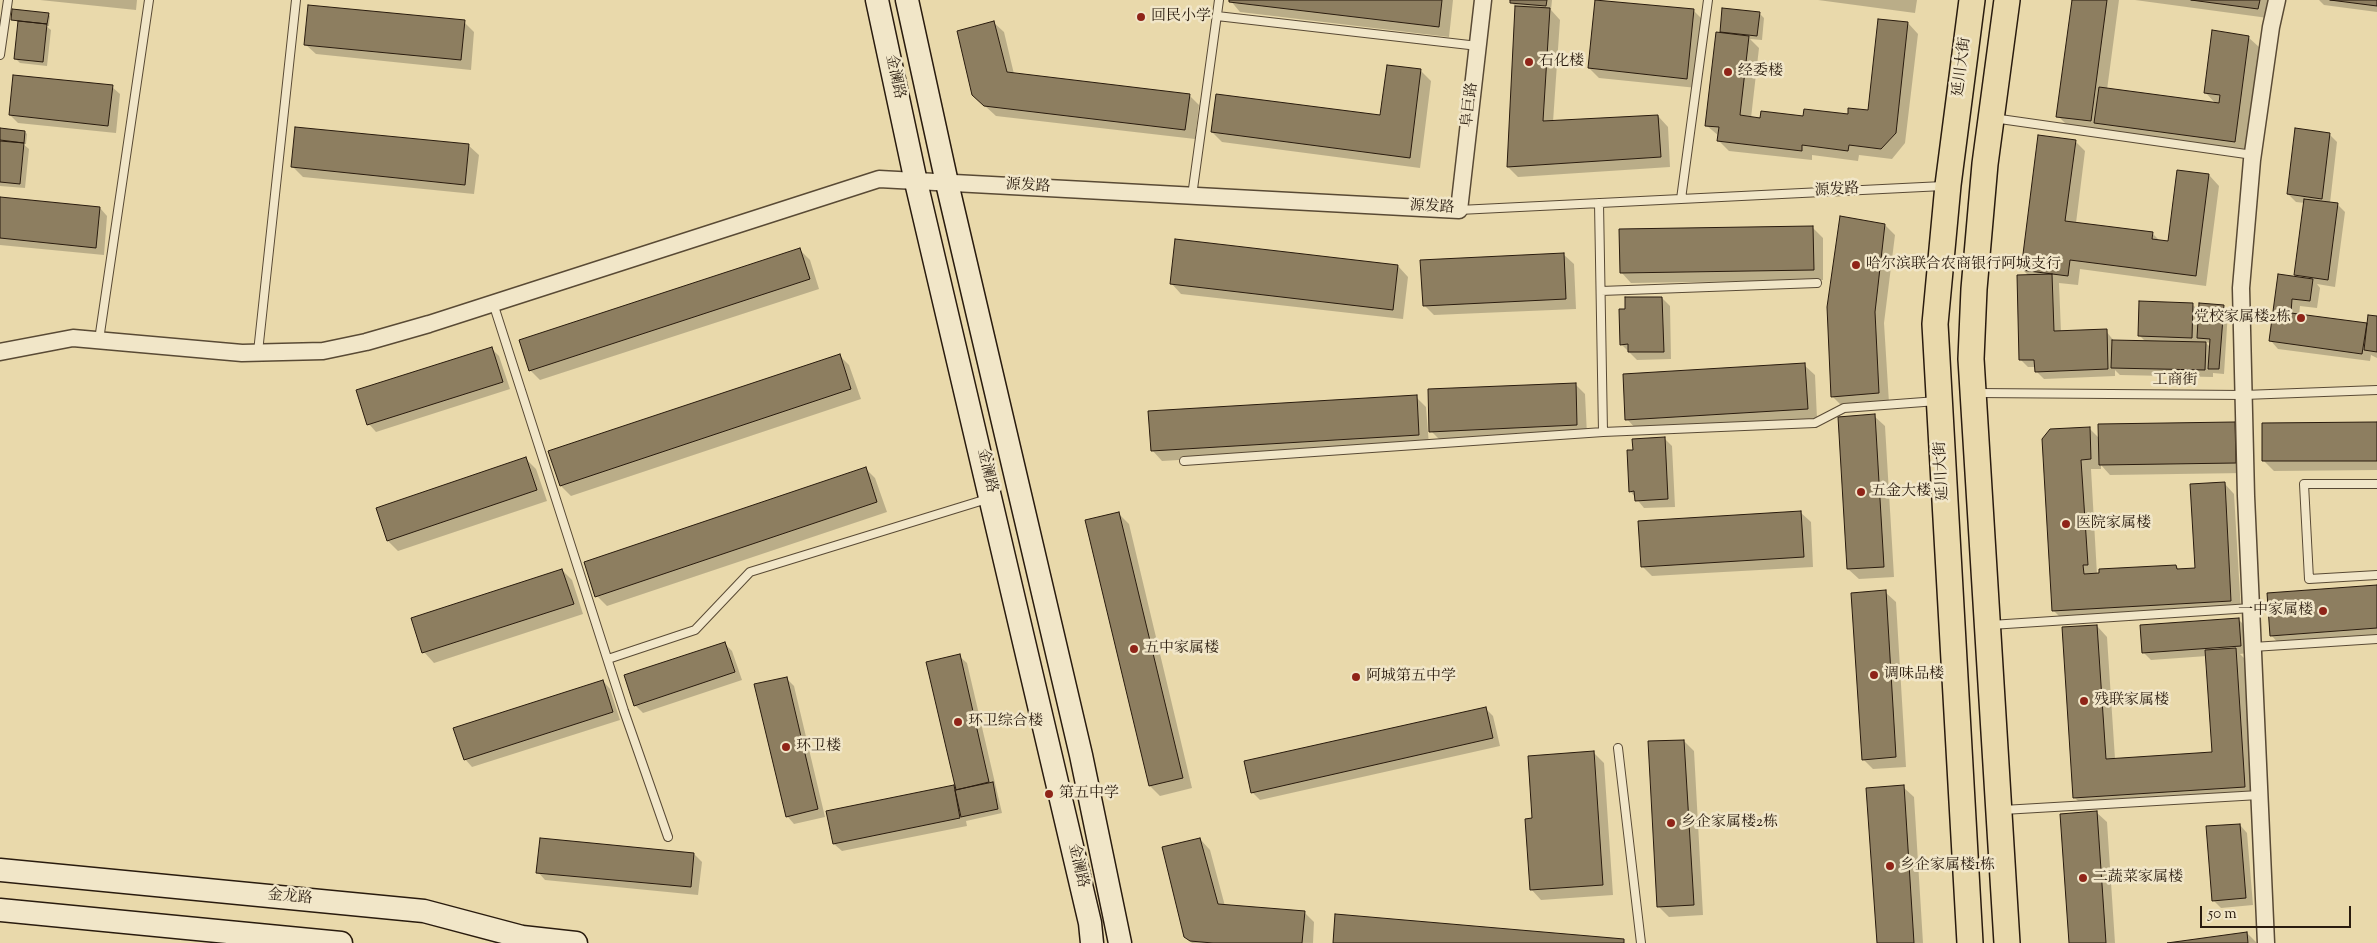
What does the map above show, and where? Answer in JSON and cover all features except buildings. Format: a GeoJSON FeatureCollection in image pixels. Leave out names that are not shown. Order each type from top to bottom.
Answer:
{"type":"FeatureCollection","features":[{"type":"Feature","properties":{"kind":"main road","name":"延川大街"},"geometry":{"type":"LineString","coordinates":[[1970,943],[1935,324],[1948,185],[1972,0]]}},
{"type":"Feature","properties":{"kind":"main road"},"geometry":{"type":"LineString","coordinates":[[2007,0],[1991,118],[1974,289],[1971,359],[2007,943]]}},
{"type":"Feature","properties":{"kind":"street","name":"金澜路"},"geometry":{"type":"LineString","coordinates":[[877,0],[916,182],[992,498],[1090,923],[1092,943]]}},
{"type":"Feature","properties":{"kind":"street","name":"金澜路"},"geometry":{"type":"LineString","coordinates":[[907,0],[947,183],[1081,755],[1120,943]]}},
{"type":"Feature","properties":{"kind":"street","name":"阜巨路"},"geometry":{"type":"LineString","coordinates":[[1458,210],[1483,0]]}},
{"type":"Feature","properties":{"kind":"street"},"geometry":{"type":"LineString","coordinates":[[2266,943],[2251,608],[2241,288],[2253,154],[2271,27],[2277,0]]}},
{"type":"Feature","properties":{"kind":"street","name":"源发路"},"geometry":{"type":"LineString","coordinates":[[0,352],[73,338],[258,352],[323,351],[366,342],[493,303],[879,179],[1458,210]]}},
{"type":"Feature","properties":{"kind":"street","name":"金龙路"},"geometry":{"type":"LineString","coordinates":[[0,870],[424,911],[522,938],[576,943]]}},
{"type":"Feature","properties":{"kind":"street"},"geometry":{"type":"LineString","coordinates":[[0,910],[340,943]]}},
{"type":"Feature","properties":{"kind":"lane"},"geometry":{"type":"LineString","coordinates":[[0,55],[8,0]]}},
{"type":"Feature","properties":{"kind":"lane"},"geometry":{"type":"LineString","coordinates":[[99,340],[149,0]]}},
{"type":"Feature","properties":{"kind":"lane"},"geometry":{"type":"LineString","coordinates":[[258,352],[296,0]]}},
{"type":"Feature","properties":{"kind":"lane"},"geometry":{"type":"LineString","coordinates":[[1192,196],[1219,0]]}},
{"type":"Feature","properties":{"kind":"lane"},"geometry":{"type":"LineString","coordinates":[[1681,199],[1708,0]]}},
{"type":"Feature","properties":{"kind":"lane"},"geometry":{"type":"LineString","coordinates":[[1217,16],[1478,46]]}},
{"type":"Feature","properties":{"kind":"lane"},"geometry":{"type":"LineString","coordinates":[[1991,118],[2253,154]]}},
{"type":"Feature","properties":{"kind":"lane","name":"源发路"},"geometry":{"type":"LineString","coordinates":[[1458,210],[1948,185]]}},
{"type":"Feature","properties":{"kind":"lane"},"geometry":{"type":"LineString","coordinates":[[1599,203],[1604,432]]}},
{"type":"Feature","properties":{"kind":"lane"},"geometry":{"type":"LineString","coordinates":[[1601,290],[1817,283]]}},
{"type":"Feature","properties":{"kind":"lane"},"geometry":{"type":"LineString","coordinates":[[493,303],[608,659],[668,837]]}},
{"type":"Feature","properties":{"kind":"lane","name":"工商街"},"geometry":{"type":"LineString","coordinates":[[1973,393],[2244,395],[2377,390]]}},
{"type":"Feature","properties":{"kind":"lane"},"geometry":{"type":"LineString","coordinates":[[1184,461],[1604,432],[1815,423],[1844,408],[1940,400]]}},
{"type":"Feature","properties":{"kind":"lane"},"geometry":{"type":"LineString","coordinates":[[2377,484],[2304,484],[2309,579],[2377,575]]}},
{"type":"Feature","properties":{"kind":"lane"},"geometry":{"type":"LineString","coordinates":[[608,659],[695,630],[750,572],[992,498]]}},
{"type":"Feature","properties":{"kind":"lane"},"geometry":{"type":"LineString","coordinates":[[1987,625],[2251,608]]}},
{"type":"Feature","properties":{"kind":"lane"},"geometry":{"type":"LineString","coordinates":[[2253,647],[2377,639]]}},
{"type":"Feature","properties":{"kind":"lane"},"geometry":{"type":"LineString","coordinates":[[1618,748],[1640,943]]}},
{"type":"Feature","properties":{"kind":"lane"},"geometry":{"type":"LineString","coordinates":[[1998,810],[2259,794]]}},
{"type":"Feature","properties":{"kind":"place","name":"回民小学"},"geometry":{"type":"Point","coordinates":[1141,17]}},
{"type":"Feature","properties":{"kind":"place","name":"石化楼"},"geometry":{"type":"Point","coordinates":[1529,62]}},
{"type":"Feature","properties":{"kind":"place","name":"经委楼"},"geometry":{"type":"Point","coordinates":[1728,72]}},
{"type":"Feature","properties":{"kind":"place","name":"哈尔滨联合农商银行阿城支行"},"geometry":{"type":"Point","coordinates":[1856,265]}},
{"type":"Feature","properties":{"kind":"place","name":"党校家属楼2栋"},"geometry":{"type":"Point","coordinates":[2301,318]}},
{"type":"Feature","properties":{"kind":"place","name":"五金大楼"},"geometry":{"type":"Point","coordinates":[1861,492]}},
{"type":"Feature","properties":{"kind":"place","name":"医院家属楼"},"geometry":{"type":"Point","coordinates":[2066,524]}},
{"type":"Feature","properties":{"kind":"place","name":"一中家属楼"},"geometry":{"type":"Point","coordinates":[2323,611]}},
{"type":"Feature","properties":{"kind":"place","name":"五中家属楼"},"geometry":{"type":"Point","coordinates":[1134,649]}},
{"type":"Feature","properties":{"kind":"place","name":"调味品楼"},"geometry":{"type":"Point","coordinates":[1874,675]}},
{"type":"Feature","properties":{"kind":"place","name":"阿城第五中学"},"geometry":{"type":"Point","coordinates":[1356,677]}},
{"type":"Feature","properties":{"kind":"place","name":"残联家属楼"},"geometry":{"type":"Point","coordinates":[2084,701]}},
{"type":"Feature","properties":{"kind":"place","name":"环卫综合楼"},"geometry":{"type":"Point","coordinates":[958,722]}},
{"type":"Feature","properties":{"kind":"place","name":"环卫楼"},"geometry":{"type":"Point","coordinates":[786,747]}},
{"type":"Feature","properties":{"kind":"place","name":"第五中学"},"geometry":{"type":"Point","coordinates":[1049,794]}},
{"type":"Feature","properties":{"kind":"place","name":"乡企家属楼2栋"},"geometry":{"type":"Point","coordinates":[1671,823]}},
{"type":"Feature","properties":{"kind":"place","name":"乡企家属楼1栋"},"geometry":{"type":"Point","coordinates":[1890,866]}},
{"type":"Feature","properties":{"kind":"place","name":"二蔬菜家属楼"},"geometry":{"type":"Point","coordinates":[2083,878]}}]}
